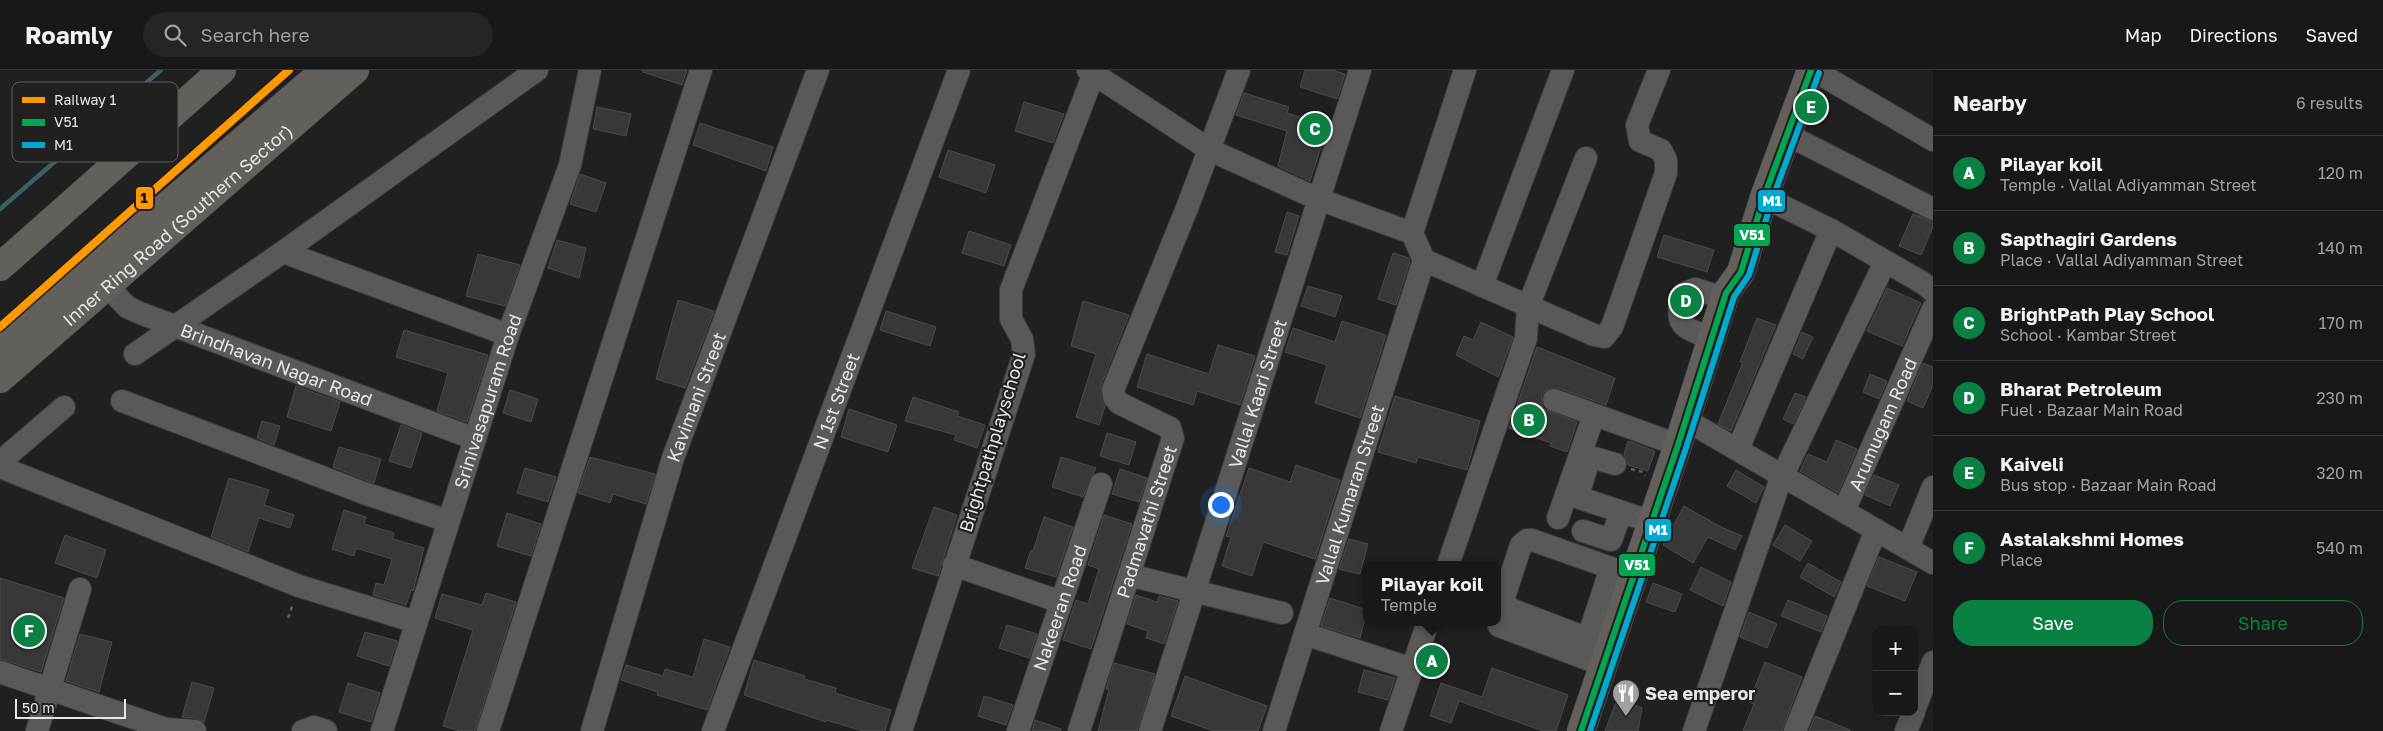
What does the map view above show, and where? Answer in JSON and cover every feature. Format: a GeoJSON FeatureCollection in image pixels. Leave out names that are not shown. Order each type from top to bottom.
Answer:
{"type":"FeatureCollection","features":[{"type":"Feature","properties":{"kind":"main road"},"geometry":{"type":"LineString","coordinates":[[178,88],[198,70]]}},
{"type":"Feature","properties":{"kind":"main road"},"geometry":{"type":"LineString","coordinates":[[178,109],[222,70]]}},
{"type":"Feature","properties":{"kind":"main road","name":"Inner Ring Road (Southern Sector)"},"geometry":{"type":"LineString","coordinates":[[0,349],[105,284],[324,70]]}},
{"type":"Feature","properties":{"kind":"main road","name":"Inner Ring Road (Southern Sector)"},"geometry":{"type":"LineString","coordinates":[[0,379],[105,284],[354,70]]}},
{"type":"Feature","properties":{"kind":"main road"},"geometry":{"type":"LineString","coordinates":[[1725,296],[1724,264],[1793,70]]}},
{"type":"Feature","properties":{"kind":"main road"},"geometry":{"type":"LineString","coordinates":[[1582,731],[1623,572],[1652,522],[1725,296],[1741,272],[1786,134],[1812,70]]}},
{"type":"Feature","properties":{"kind":"main road"},"geometry":{"type":"LineString","coordinates":[[0,245],[94,162]]}},
{"type":"Feature","properties":{"kind":"main road"},"geometry":{"type":"LineString","coordinates":[[0,267],[118,162]]}},
{"type":"Feature","properties":{"kind":"street"},"geometry":{"type":"LineString","coordinates":[[135,354],[283,252],[537,70]]}},
{"type":"Feature","properties":{"kind":"street","name":"Srinivasapuram Road"},"geometry":{"type":"LineString","coordinates":[[382,731],[508,335],[570,165],[590,70]]}},
{"type":"Feature","properties":{"kind":"street"},"geometry":{"type":"LineString","coordinates":[[488,731],[701,70]]}},
{"type":"Feature","properties":{"kind":"street","name":"Kavimani Street"},"geometry":{"type":"LineString","coordinates":[[592,731],[673,458],[818,70]]}},
{"type":"Feature","properties":{"kind":"street","name":"N 1st Street"},"geometry":{"type":"LineString","coordinates":[[712,731],[958,70]]}},
{"type":"Feature","properties":{"kind":"street"},"geometry":{"type":"LineString","coordinates":[[1210,150],[1239,70]]}},
{"type":"Feature","properties":{"kind":"street","name":"Vallal Kaari Street"},"geometry":{"type":"LineString","coordinates":[[1150,731],[1360,70]]}},
{"type":"Feature","properties":{"kind":"street"},"geometry":{"type":"LineString","coordinates":[[1465,70],[1412,233],[1424,260],[1528,307],[1594,335],[1604,337],[1612,327],[1666,173],[1666,160],[1661,150],[1640,141],[1636,125],[1659,70]]}},
{"type":"Feature","properties":{"kind":"street"},"geometry":{"type":"LineString","coordinates":[[1482,286],[1563,70]]}},
{"type":"Feature","properties":{"kind":"street"},"geometry":{"type":"LineString","coordinates":[[1812,70],[1933,140]]}},
{"type":"Feature","properties":{"kind":"street"},"geometry":{"type":"LineString","coordinates":[[1091,71],[1210,150],[1318,198],[1412,233]]}},
{"type":"Feature","properties":{"kind":"street","name":"Brightpathplayschool"},"geometry":{"type":"LineString","coordinates":[[901,731],[1024,354],[1022,339],[1011,319],[1011,290],[1091,71]]}},
{"type":"Feature","properties":{"kind":"street"},"geometry":{"type":"LineString","coordinates":[[1786,134],[1933,209]]}},
{"type":"Feature","properties":{"kind":"street","name":"Padmavathi Street"},"geometry":{"type":"LineString","coordinates":[[1079,731],[1173,433],[1170,428],[1119,403],[1114,397],[1113,390],[1210,150]]}},
{"type":"Feature","properties":{"kind":"street"},"geometry":{"type":"LineString","coordinates":[[1449,561],[1526,338],[1528,307],[1586,158]]}},
{"type":"Feature","properties":{"kind":"street"},"geometry":{"type":"LineString","coordinates":[[1764,197],[1831,230],[1933,291]]}},
{"type":"Feature","properties":{"kind":"street"},"geometry":{"type":"LineString","coordinates":[[1738,449],[1831,230]]}},
{"type":"Feature","properties":{"kind":"street"},"geometry":{"type":"LineString","coordinates":[[283,252],[508,335]]}},
{"type":"Feature","properties":{"kind":"street","name":"Vallal Kumaran Street"},"geometry":{"type":"LineString","coordinates":[[1274,731],[1424,260]]}},
{"type":"Feature","properties":{"kind":"street"},"geometry":{"type":"LineString","coordinates":[[1694,731],[1783,476],[1885,262]]}},
{"type":"Feature","properties":{"kind":"street","name":"Brindhavan Nagar Road"},"geometry":{"type":"LineString","coordinates":[[105,284],[127,307],[140,313],[475,439]]}},
{"type":"Feature","properties":{"kind":"street"},"geometry":{"type":"LineString","coordinates":[[1712,338],[1682,325],[1678,317],[1683,294],[1695,289],[1725,296]]}},
{"type":"Feature","properties":{"kind":"street","name":"Arumugam Road"},"geometry":{"type":"LineString","coordinates":[[1844,511],[1933,309]]}},
{"type":"Feature","properties":{"kind":"street"},"geometry":{"type":"LineString","coordinates":[[1554,400],[1594,415],[1682,432],[1738,449],[1933,562]]}},
{"type":"Feature","properties":{"kind":"street"},"geometry":{"type":"LineString","coordinates":[[122,401],[364,492],[448,521]]}},
{"type":"Feature","properties":{"kind":"street"},"geometry":{"type":"LineString","coordinates":[[0,462],[64,407]]}},
{"type":"Feature","properties":{"kind":"street"},"geometry":{"type":"LineString","coordinates":[[1558,518],[1594,415]]}},
{"type":"Feature","properties":{"kind":"street"},"geometry":{"type":"LineString","coordinates":[[1615,464],[1594,458],[1589,459],[1578,495],[1580,498],[1652,522]]}},
{"type":"Feature","properties":{"kind":"street"},"geometry":{"type":"LineString","coordinates":[[0,467],[299,586],[416,622]]}},
{"type":"Feature","properties":{"kind":"street","name":"Nakeeran Road"},"geometry":{"type":"LineString","coordinates":[[1018,731],[1101,484]]}},
{"type":"Feature","properties":{"kind":"street"},"geometry":{"type":"LineString","coordinates":[[1908,548],[1933,488]]}},
{"type":"Feature","properties":{"kind":"street"},"geometry":{"type":"LineString","coordinates":[[1583,531],[1611,540],[1621,512]]}},
{"type":"Feature","properties":{"kind":"street"},"geometry":{"type":"LineString","coordinates":[[1795,731],[1876,530]]}},
{"type":"Feature","properties":{"kind":"street"},"geometry":{"type":"LineString","coordinates":[[1602,651],[1510,609],[1503,600],[1521,545],[1527,540],[1532,540],[1623,572]]}},
{"type":"Feature","properties":{"kind":"street"},"geometry":{"type":"LineString","coordinates":[[954,565],[1061,602]]}},
{"type":"Feature","properties":{"kind":"street"},"geometry":{"type":"LineString","coordinates":[[1129,575],[1196,590],[1282,613]]}},
{"type":"Feature","properties":{"kind":"street"},"geometry":{"type":"LineString","coordinates":[[37,731],[80,589]]}},
{"type":"Feature","properties":{"kind":"street"},"geometry":{"type":"LineString","coordinates":[[1502,621],[1602,651]]}},
{"type":"Feature","properties":{"kind":"street"},"geometry":{"type":"LineString","coordinates":[[1391,731],[1427,626]]}},
{"type":"Feature","properties":{"kind":"street"},"geometry":{"type":"LineString","coordinates":[[1305,634],[1412,669]]}},
{"type":"Feature","properties":{"kind":"street"},"geometry":{"type":"LineString","coordinates":[[1918,701],[1933,662]]}},
{"type":"Feature","properties":{"kind":"street"},"geometry":{"type":"LineString","coordinates":[[0,672],[166,730],[195,731]]}},
{"type":"Feature","properties":{"kind":"street"},"geometry":{"type":"LineString","coordinates":[[1906,731],[1912,716]]}},
{"type":"Feature","properties":{"kind":"street"},"geometry":{"type":"LineString","coordinates":[[303,731],[314,727],[326,731]]}},
{"type":"Feature","properties":{"kind":"path"},"geometry":{"type":"LineString","coordinates":[[1615,464],[1642,472],[1645,477],[1643,485]]}},
{"type":"Feature","properties":{"kind":"building"},"geometry":{"type":"Polygon","coordinates":[[[643,70],[687,70],[682,85],[643,72],[643,70]]]}},
{"type":"Feature","properties":{"kind":"building"},"geometry":{"type":"Polygon","coordinates":[[[1305,70],[1332,70],[1345,74],[1337,99],[1300,87],[1305,70]]]}},
{"type":"Feature","properties":{"kind":"building"},"geometry":{"type":"Polygon","coordinates":[[[1244,93],[1289,107],[1287,113],[1328,126],[1310,181],[1278,166],[1287,131],[1236,115],[1244,93]]]}},
{"type":"Feature","properties":{"kind":"building"},"geometry":{"type":"Polygon","coordinates":[[[1024,102],[1064,114],[1053,143],[1015,131],[1024,102]]]}},
{"type":"Feature","properties":{"kind":"building"},"geometry":{"type":"Polygon","coordinates":[[[597,107],[631,114],[626,136],[593,129],[597,107]]]}},
{"type":"Feature","properties":{"kind":"building"},"geometry":{"type":"Polygon","coordinates":[[[700,123],[773,147],[766,171],[693,145],[700,123]]]}},
{"type":"Feature","properties":{"kind":"building"},"geometry":{"type":"Polygon","coordinates":[[[948,150],[995,165],[986,193],[939,177],[948,150]]]}},
{"type":"Feature","properties":{"kind":"building"},"geometry":{"type":"Polygon","coordinates":[[[580,174],[606,183],[596,212],[570,204],[580,174]]]}},
{"type":"Feature","properties":{"kind":"building"},"geometry":{"type":"Polygon","coordinates":[[[1287,212],[1299,216],[1287,255],[1275,252],[1287,212]]]}},
{"type":"Feature","properties":{"kind":"building"},"geometry":{"type":"Polygon","coordinates":[[[1913,214],[1933,222],[1933,227],[1921,255],[1899,246],[1913,214]]]}},
{"type":"Feature","properties":{"kind":"building"},"geometry":{"type":"Polygon","coordinates":[[[969,231],[1011,245],[1004,266],[962,253],[969,231]]]}},
{"type":"Feature","properties":{"kind":"building"},"geometry":{"type":"Polygon","coordinates":[[[1664,235],[1714,250],[1707,272],[1657,257],[1664,235]]]}},
{"type":"Feature","properties":{"kind":"building"},"geometry":{"type":"Polygon","coordinates":[[[557,240],[586,248],[579,278],[548,268],[557,240]]]}},
{"type":"Feature","properties":{"kind":"building"},"geometry":{"type":"Polygon","coordinates":[[[1393,253],[1409,258],[1410,261],[1396,305],[1378,299],[1393,253]]]}},
{"type":"Feature","properties":{"kind":"building"},"geometry":{"type":"Polygon","coordinates":[[[478,254],[520,265],[505,306],[466,296],[478,254]]]}},
{"type":"Feature","properties":{"kind":"building"},"geometry":{"type":"Polygon","coordinates":[[[1308,286],[1342,296],[1335,317],[1301,306],[1308,286]]]}},
{"type":"Feature","properties":{"kind":"building"},"geometry":{"type":"Polygon","coordinates":[[[1887,288],[1921,303],[1902,346],[1867,331],[1887,288]]]}},
{"type":"Feature","properties":{"kind":"building"},"geometry":{"type":"Polygon","coordinates":[[[678,300],[714,311],[685,388],[656,379],[678,300]]]}},
{"type":"Feature","properties":{"kind":"building"},"geometry":{"type":"Polygon","coordinates":[[[1083,301],[1129,315],[1101,385],[1101,399],[1105,406],[1099,425],[1076,417],[1096,354],[1071,346],[1083,301]]]}},
{"type":"Feature","properties":{"kind":"building"},"geometry":{"type":"Polygon","coordinates":[[[886,311],[936,327],[930,346],[880,330],[886,311]]]}},
{"type":"Feature","properties":{"kind":"building"},"geometry":{"type":"Polygon","coordinates":[[[1757,318],[1776,325],[1731,431],[1718,424],[1743,362],[1740,362],[1757,318]]]}},
{"type":"Feature","properties":{"kind":"building"},"geometry":{"type":"Polygon","coordinates":[[[1342,321],[1386,335],[1360,418],[1315,403],[1327,365],[1285,352],[1293,328],[1335,342],[1342,321]]]}},
{"type":"Feature","properties":{"kind":"building"},"geometry":{"type":"Polygon","coordinates":[[[1481,322],[1513,337],[1498,377],[1456,355],[1464,336],[1473,340],[1481,322]]]}},
{"type":"Feature","properties":{"kind":"building"},"geometry":{"type":"Polygon","coordinates":[[[404,330],[488,355],[467,422],[437,411],[448,373],[396,357],[404,330]]]}},
{"type":"Feature","properties":{"kind":"building"},"geometry":{"type":"Polygon","coordinates":[[[1802,332],[1813,337],[1803,359],[1793,354],[1802,332]]]}},
{"type":"Feature","properties":{"kind":"building"},"geometry":{"type":"Polygon","coordinates":[[[1218,345],[1255,356],[1240,405],[1197,391],[1193,405],[1137,387],[1147,354],[1209,374],[1218,345]]]}},
{"type":"Feature","properties":{"kind":"building"},"geometry":{"type":"Polygon","coordinates":[[[1537,347],[1615,378],[1606,405],[1558,388],[1546,390],[1542,395],[1541,402],[1544,409],[1577,422],[1567,452],[1550,446],[1551,443],[1509,428],[1537,347]]]}},
{"type":"Feature","properties":{"kind":"building"},"geometry":{"type":"Polygon","coordinates":[[[1923,363],[1933,367],[1933,385],[1923,408],[1907,401],[1923,363]]]}},
{"type":"Feature","properties":{"kind":"building"},"geometry":{"type":"Polygon","coordinates":[[[1870,374],[1887,381],[1879,399],[1863,392],[1870,374]]]}},
{"type":"Feature","properties":{"kind":"building"},"geometry":{"type":"Polygon","coordinates":[[[296,386],[340,402],[331,431],[287,417],[296,386]]]}},
{"type":"Feature","properties":{"kind":"building"},"geometry":{"type":"Polygon","coordinates":[[[510,390],[538,399],[531,422],[503,413],[510,390]]]}},
{"type":"Feature","properties":{"kind":"building"},"geometry":{"type":"Polygon","coordinates":[[[1795,393],[1806,397],[1793,424],[1783,419],[1795,393]]]}},
{"type":"Feature","properties":{"kind":"building"},"geometry":{"type":"Polygon","coordinates":[[[1395,396],[1480,421],[1467,470],[1418,457],[1416,463],[1378,452],[1395,396]]]}},
{"type":"Feature","properties":{"kind":"building"},"geometry":{"type":"Polygon","coordinates":[[[913,397],[959,412],[957,416],[985,425],[977,448],[954,440],[956,435],[905,421],[913,397]]]}},
{"type":"Feature","properties":{"kind":"building"},"geometry":{"type":"Polygon","coordinates":[[[849,409],[897,425],[888,452],[841,437],[849,409]]]}},
{"type":"Feature","properties":{"kind":"building"},"geometry":{"type":"Polygon","coordinates":[[[262,421],[280,426],[274,445],[257,438],[262,421]]]}},
{"type":"Feature","properties":{"kind":"building"},"geometry":{"type":"Polygon","coordinates":[[[401,425],[422,433],[411,468],[389,461],[401,425]]]}},
{"type":"Feature","properties":{"kind":"building"},"geometry":{"type":"Polygon","coordinates":[[[1107,433],[1136,442],[1129,465],[1100,456],[1107,433]]]}},
{"type":"Feature","properties":{"kind":"building"},"geometry":{"type":"Polygon","coordinates":[[[1836,440],[1857,449],[1838,493],[1800,471],[1808,454],[1827,462],[1836,440]]]}},
{"type":"Feature","properties":{"kind":"building"},"geometry":{"type":"Polygon","coordinates":[[[1628,441],[1655,451],[1648,471],[1628,465],[1624,454],[1628,441]]]}},
{"type":"Feature","properties":{"kind":"building"},"geometry":{"type":"Polygon","coordinates":[[[339,447],[381,459],[374,483],[333,467],[339,447]]]}},
{"type":"Feature","properties":{"kind":"building"},"geometry":{"type":"Polygon","coordinates":[[[590,457],[655,474],[646,504],[613,494],[610,503],[578,493],[590,457]]]}},
{"type":"Feature","properties":{"kind":"building"},"geometry":{"type":"Polygon","coordinates":[[[1061,457],[1096,468],[1083,497],[1052,487],[1061,457]]]}},
{"type":"Feature","properties":{"kind":"building"},"geometry":{"type":"Polygon","coordinates":[[[1296,465],[1340,480],[1315,559],[1263,542],[1252,576],[1222,566],[1231,537],[1226,536],[1249,468],[1290,482],[1296,465]]]}},
{"type":"Feature","properties":{"kind":"building"},"geometry":{"type":"Polygon","coordinates":[[[525,468],[556,477],[548,502],[517,493],[525,468]]]}},
{"type":"Feature","properties":{"kind":"building"},"geometry":{"type":"Polygon","coordinates":[[[1120,469],[1147,478],[1139,502],[1112,494],[1120,469]]]}},
{"type":"Feature","properties":{"kind":"building"},"geometry":{"type":"Polygon","coordinates":[[[1736,470],[1764,487],[1756,503],[1727,486],[1736,470]]]}},
{"type":"Feature","properties":{"kind":"building"},"geometry":{"type":"Polygon","coordinates":[[[1874,475],[1899,485],[1890,506],[1865,495],[1874,475]]]}},
{"type":"Feature","properties":{"kind":"building"},"geometry":{"type":"Polygon","coordinates":[[[229,478],[269,490],[264,505],[294,515],[290,528],[259,518],[248,552],[211,537],[229,478]]]}},
{"type":"Feature","properties":{"kind":"building"},"geometry":{"type":"Polygon","coordinates":[[[1684,506],[1719,526],[1742,536],[1735,550],[1708,537],[1693,563],[1663,545],[1684,506]]]}},
{"type":"Feature","properties":{"kind":"building"},"geometry":{"type":"Polygon","coordinates":[[[934,507],[957,515],[938,576],[912,568],[934,507]]]}},
{"type":"Feature","properties":{"kind":"building"},"geometry":{"type":"Polygon","coordinates":[[[344,510],[366,517],[364,524],[394,533],[393,539],[424,548],[413,591],[411,590],[406,605],[373,595],[376,583],[384,585],[392,559],[356,548],[354,556],[332,549],[344,510]]]}},
{"type":"Feature","properties":{"kind":"building"},"geometry":{"type":"Polygon","coordinates":[[[507,513],[541,524],[531,556],[497,546],[507,513]]]}},
{"type":"Feature","properties":{"kind":"building"},"geometry":{"type":"Polygon","coordinates":[[[1104,515],[1132,524],[1091,649],[1063,640],[1076,600],[1088,604],[1099,569],[1088,565],[1104,515]]]}},
{"type":"Feature","properties":{"kind":"building"},"geometry":{"type":"Polygon","coordinates":[[[1044,517],[1073,527],[1056,577],[1025,568],[1031,550],[1033,551],[1044,517]]]}},
{"type":"Feature","properties":{"kind":"building"},"geometry":{"type":"Polygon","coordinates":[[[1785,525],[1812,541],[1800,561],[1773,545],[1785,525]]]}},
{"type":"Feature","properties":{"kind":"building"},"geometry":{"type":"Polygon","coordinates":[[[65,535],[106,550],[97,578],[55,563],[65,535]]]}},
{"type":"Feature","properties":{"kind":"building"},"geometry":{"type":"Polygon","coordinates":[[[1349,539],[1368,544],[1360,574],[1339,569],[1349,539]]]}},
{"type":"Feature","properties":{"kind":"building"},"geometry":{"type":"Polygon","coordinates":[[[1879,557],[1917,572],[1905,601],[1867,586],[1879,557]]]}},
{"type":"Feature","properties":{"kind":"building"},"geometry":{"type":"Polygon","coordinates":[[[1808,563],[1841,582],[1834,597],[1800,577],[1808,563]]]}},
{"type":"Feature","properties":{"kind":"building"},"geometry":{"type":"Polygon","coordinates":[[[1701,567],[1731,582],[1723,606],[1690,590],[1701,567]]]}},
{"type":"Feature","properties":{"kind":"building"},"geometry":{"type":"Polygon","coordinates":[[[0,578],[64,598],[41,672],[0,659],[0,578]]]}},
{"type":"Feature","properties":{"kind":"building"},"geometry":{"type":"Polygon","coordinates":[[[1653,583],[1682,594],[1675,612],[1646,602],[1653,583]]]}},
{"type":"Feature","properties":{"kind":"building"},"geometry":{"type":"Polygon","coordinates":[[[486,593],[516,602],[475,731],[460,731],[443,726],[473,630],[435,618],[442,594],[482,605],[486,593]]]}},
{"type":"Feature","properties":{"kind":"building"},"geometry":{"type":"Polygon","coordinates":[[[1136,595],[1157,602],[1159,596],[1178,601],[1164,644],[1146,638],[1148,631],[1127,624],[1136,595]]]}},
{"type":"Feature","properties":{"kind":"building"},"geometry":{"type":"Polygon","coordinates":[[[1330,598],[1363,609],[1363,626],[1360,638],[1321,626],[1330,598]]]}},
{"type":"Feature","properties":{"kind":"building"},"geometry":{"type":"Polygon","coordinates":[[[1788,600],[1827,616],[1821,632],[1781,616],[1788,600]]]}},
{"type":"Feature","properties":{"kind":"building"},"geometry":{"type":"Polygon","coordinates":[[[1749,612],[1777,624],[1767,648],[1740,637],[1749,612]]]}},
{"type":"Feature","properties":{"kind":"building"},"geometry":{"type":"Polygon","coordinates":[[[1007,625],[1037,634],[1029,658],[999,648],[1007,625]]]}},
{"type":"Feature","properties":{"kind":"building"},"geometry":{"type":"Polygon","coordinates":[[[365,632],[397,641],[389,666],[357,656],[365,632]]]}},
{"type":"Feature","properties":{"kind":"building"},"geometry":{"type":"Polygon","coordinates":[[[80,634],[112,642],[99,692],[66,681],[80,634]]]}},
{"type":"Feature","properties":{"kind":"building"},"geometry":{"type":"Polygon","coordinates":[[[704,639],[730,647],[707,710],[657,695],[658,692],[621,680],[626,665],[663,676],[665,669],[693,677],[704,639]]]}},
{"type":"Feature","properties":{"kind":"building"},"geometry":{"type":"Polygon","coordinates":[[[754,660],[805,676],[804,679],[836,688],[835,693],[891,710],[885,731],[863,731],[826,720],[826,722],[744,695],[754,660]]]}},
{"type":"Feature","properties":{"kind":"building"},"geometry":{"type":"Polygon","coordinates":[[[1765,662],[1802,677],[1782,731],[1743,731],[1754,704],[1749,702],[1765,662]]]}},
{"type":"Feature","properties":{"kind":"building"},"geometry":{"type":"Polygon","coordinates":[[[1114,663],[1155,674],[1137,731],[1098,731],[1109,690],[1106,689],[1114,663]]]}},
{"type":"Feature","properties":{"kind":"building"},"geometry":{"type":"Polygon","coordinates":[[[1492,668],[1568,695],[1556,731],[1543,731],[1459,701],[1451,723],[1430,716],[1441,683],[1482,697],[1492,668]]]}},
{"type":"Feature","properties":{"kind":"building"},"geometry":{"type":"Polygon","coordinates":[[[1364,670],[1395,678],[1388,700],[1358,692],[1364,670]]]}},
{"type":"Feature","properties":{"kind":"building"},"geometry":{"type":"Polygon","coordinates":[[[1185,676],[1267,706],[1258,731],[1214,731],[1171,716],[1185,676]]]}},
{"type":"Feature","properties":{"kind":"building"},"geometry":{"type":"Polygon","coordinates":[[[192,682],[214,688],[204,722],[196,718],[182,717],[192,682]]]}},
{"type":"Feature","properties":{"kind":"building"},"geometry":{"type":"Polygon","coordinates":[[[348,683],[380,693],[371,722],[339,712],[348,683]]]}},
{"type":"Feature","properties":{"kind":"building"},"geometry":{"type":"Polygon","coordinates":[[[984,696],[1013,705],[1006,725],[978,716],[984,696]]]}},
{"type":"Feature","properties":{"kind":"building"},"geometry":{"type":"Polygon","coordinates":[[[1618,697],[1642,708],[1638,731],[1605,731],[1618,697]]]}},
{"type":"Feature","properties":{"kind":"building"},"geometry":{"type":"Polygon","coordinates":[[[1815,716],[1850,730],[1850,731],[1809,731],[1815,716]]]}},
{"type":"Feature","properties":{"kind":"building"},"geometry":{"type":"Polygon","coordinates":[[[1035,720],[1061,729],[1061,731],[1032,731],[1035,720]]]}},
{"type":"Feature","properties":{"kind":"waterway"},"geometry":{"type":"LineString","coordinates":[[147,82],[161,70]]}},
{"type":"Feature","properties":{"kind":"waterway"},"geometry":{"type":"LineString","coordinates":[[0,209],[54,162]]}},
{"type":"Feature","properties":{"kind":"rail line","name":"1"},"geometry":{"type":"LineString","coordinates":[[0,327],[289,70]]}},
{"type":"Feature","properties":{"kind":"transit line","name":"V51"},"geometry":{"type":"LineString","coordinates":[[1581,731],[1678,445],[1726,293],[1741,272],[1764,197],[1811,70]]}},
{"type":"Feature","properties":{"kind":"transit line","name":"M1"},"geometry":{"type":"LineString","coordinates":[[1590,731],[1686,448],[1734,297],[1749,275],[1772,200],[1819,73]]}},
{"type":"Feature","properties":{"kind":"place","name":"Kaiveli"},"geometry":{"type":"Point","coordinates":[1811,107]}},
{"type":"Feature","properties":{"kind":"place","name":"BrightPath Play School"},"geometry":{"type":"Point","coordinates":[1315,129]}},
{"type":"Feature","properties":{"kind":"place","name":"Bharat Petroleum"},"geometry":{"type":"Point","coordinates":[1686,301]}},
{"type":"Feature","properties":{"kind":"place","name":"Sapthagiri Gardens"},"geometry":{"type":"Point","coordinates":[1529,420]}},
{"type":"Feature","properties":{"kind":"place","name":"Astalakshmi Homes"},"geometry":{"type":"Point","coordinates":[29,631]}},
{"type":"Feature","properties":{"kind":"place","name":"Pilayar koil"},"geometry":{"type":"Point","coordinates":[1432,661]}},
{"type":"Feature","properties":{"kind":"place","name":"Sea emperor"},"geometry":{"type":"Point","coordinates":[1626,717]}}]}
